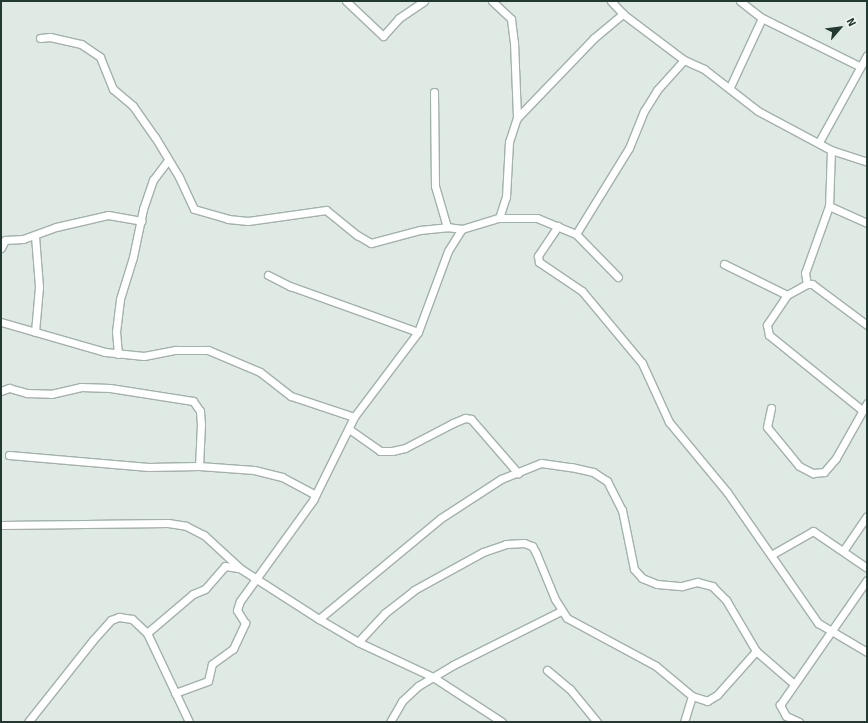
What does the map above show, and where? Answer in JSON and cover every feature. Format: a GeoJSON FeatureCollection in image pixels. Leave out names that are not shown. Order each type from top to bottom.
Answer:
{"type":"FeatureCollection","features":[{"type":"Feature","properties":{"kind":"street"},"geometry":{"type":"LineString","coordinates":[[346,1],[383,36],[398,18],[424,1]]}},
{"type":"Feature","properties":{"kind":"street"},"geometry":{"type":"LineString","coordinates":[[492,1],[511,19],[514,42],[517,118],[509,142],[506,198],[499,218]]}},
{"type":"Feature","properties":{"kind":"street"},"geometry":{"type":"LineString","coordinates":[[612,1],[623,14],[684,60],[704,69],[730,87],[758,111],[819,142],[831,150],[867,162]]}},
{"type":"Feature","properties":{"kind":"street"},"geometry":{"type":"LineString","coordinates":[[740,1],[762,18],[859,66]]}},
{"type":"Feature","properties":{"kind":"street"},"geometry":{"type":"LineString","coordinates":[[517,118],[548,84],[568,67],[594,38],[623,14]]}},
{"type":"Feature","properties":{"kind":"street"},"geometry":{"type":"LineString","coordinates":[[730,87],[762,18]]}},
{"type":"Feature","properties":{"kind":"street"},"geometry":{"type":"LineString","coordinates":[[40,38],[81,44],[100,58],[113,89],[133,106],[168,160],[191,206],[208,214],[248,221],[326,210],[357,235],[371,243],[420,230],[447,227],[462,229],[499,218],[537,218],[576,234],[618,276]]}},
{"type":"Feature","properties":{"kind":"street"},"geometry":{"type":"LineString","coordinates":[[819,142],[859,66],[867,54]]}},
{"type":"Feature","properties":{"kind":"street"},"geometry":{"type":"LineString","coordinates":[[576,234],[629,148],[644,111],[657,90],[684,60]]}},
{"type":"Feature","properties":{"kind":"street"},"geometry":{"type":"LineString","coordinates":[[434,92],[435,186],[447,227]]}},
{"type":"Feature","properties":{"kind":"street"},"geometry":{"type":"LineString","coordinates":[[807,284],[805,273],[828,206],[831,150]]}},
{"type":"Feature","properties":{"kind":"street"},"geometry":{"type":"LineString","coordinates":[[118,354],[116,332],[120,299],[153,180],[168,160]]}},
{"type":"Feature","properties":{"kind":"street"},"geometry":{"type":"LineString","coordinates":[[828,206],[867,223]]}},
{"type":"Feature","properties":{"kind":"street"},"geometry":{"type":"LineString","coordinates":[[1,248],[5,240],[35,236],[56,227],[108,215],[141,221]]}},
{"type":"Feature","properties":{"kind":"street"},"geometry":{"type":"LineString","coordinates":[[558,226],[538,256],[539,262],[582,291],[642,363],[669,422],[727,492],[771,555],[806,609],[830,632],[867,652]]}},
{"type":"Feature","properties":{"kind":"street"},"geometry":{"type":"LineString","coordinates":[[175,693],[208,681],[212,664],[233,649],[245,623],[237,610],[240,601],[316,495],[354,417],[418,332],[448,251],[462,229]]}},
{"type":"Feature","properties":{"kind":"street"},"geometry":{"type":"LineString","coordinates":[[35,236],[39,287],[35,332]]}},
{"type":"Feature","properties":{"kind":"street"},"geometry":{"type":"LineString","coordinates":[[724,264],[787,295]]}},
{"type":"Feature","properties":{"kind":"street"},"geometry":{"type":"LineString","coordinates":[[268,275],[290,286],[418,332]]}},
{"type":"Feature","properties":{"kind":"street"},"geometry":{"type":"LineString","coordinates":[[862,410],[769,335],[768,325],[787,295],[807,284],[812,284],[867,325]]}},
{"type":"Feature","properties":{"kind":"street"},"geometry":{"type":"LineString","coordinates":[[1,322],[118,354],[144,356],[175,350],[208,350],[260,372],[291,396],[354,417]]}},
{"type":"Feature","properties":{"kind":"street"},"geometry":{"type":"LineString","coordinates":[[1,391],[9,388],[27,393],[51,394],[81,387],[192,401],[200,411],[201,424],[199,466]]}},
{"type":"Feature","properties":{"kind":"street"},"geometry":{"type":"LineString","coordinates":[[771,408],[767,427],[799,466],[813,473],[824,472],[836,458],[867,403]]}},
{"type":"Feature","properties":{"kind":"street"},"geometry":{"type":"LineString","coordinates":[[349,429],[380,451],[392,451],[405,448],[453,422],[465,418],[471,419],[518,472]]}},
{"type":"Feature","properties":{"kind":"street"},"geometry":{"type":"LineString","coordinates":[[9,454],[148,467],[199,466],[254,470],[282,477],[316,495]]}},
{"type":"Feature","properties":{"kind":"street"},"geometry":{"type":"LineString","coordinates":[[319,619],[441,518],[501,479],[541,463],[593,472],[607,481],[622,510],[634,568],[642,578],[657,584],[682,586],[697,582],[712,586],[726,600],[756,651],[793,683]]}},
{"type":"Feature","properties":{"kind":"street"},"geometry":{"type":"LineString","coordinates":[[843,551],[867,516]]}},
{"type":"Feature","properties":{"kind":"street"},"geometry":{"type":"LineString","coordinates":[[1,525],[168,522],[186,526],[204,535],[241,569],[319,619],[358,642],[433,677],[502,722]]}},
{"type":"Feature","properties":{"kind":"street"},"geometry":{"type":"LineString","coordinates":[[771,555],[813,531],[867,568]]}},
{"type":"Feature","properties":{"kind":"street"},"geometry":{"type":"LineString","coordinates":[[358,642],[385,613],[414,590],[483,552],[506,544],[524,543],[532,546],[561,611],[580,627],[656,666],[692,696],[707,701],[717,696],[756,651]]}},
{"type":"Feature","properties":{"kind":"street"},"geometry":{"type":"LineString","coordinates":[[147,633],[193,594],[205,589],[225,566],[241,569]]}},
{"type":"Feature","properties":{"kind":"street"},"geometry":{"type":"LineString","coordinates":[[799,722],[786,716],[780,705],[793,683],[809,665],[830,632],[867,580]]}},
{"type":"Feature","properties":{"kind":"street"},"geometry":{"type":"LineString","coordinates":[[390,722],[402,701],[418,686],[561,611]]}},
{"type":"Feature","properties":{"kind":"street"},"geometry":{"type":"LineString","coordinates":[[28,722],[111,620],[119,617],[132,619],[147,633],[189,722]]}},
{"type":"Feature","properties":{"kind":"street"},"geometry":{"type":"LineString","coordinates":[[547,670],[570,690],[597,722]]}},
{"type":"Feature","properties":{"kind":"street"},"geometry":{"type":"LineString","coordinates":[[418,686],[423,672]]}},
{"type":"Feature","properties":{"kind":"street"},"geometry":{"type":"LineString","coordinates":[[684,722],[692,696]]}}]}
